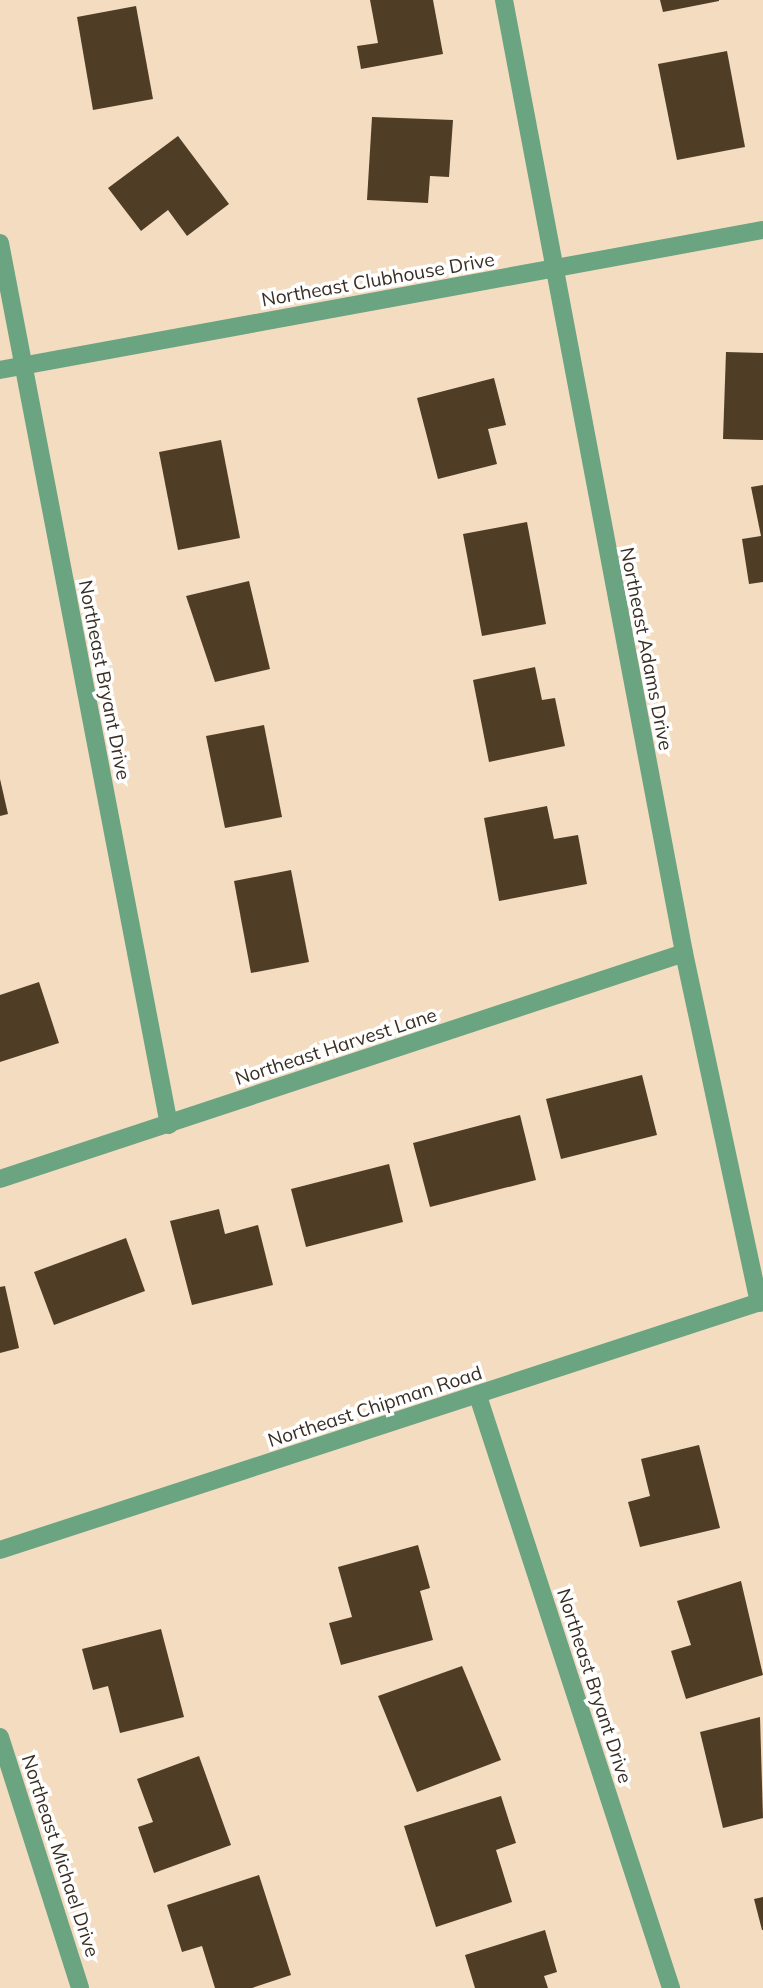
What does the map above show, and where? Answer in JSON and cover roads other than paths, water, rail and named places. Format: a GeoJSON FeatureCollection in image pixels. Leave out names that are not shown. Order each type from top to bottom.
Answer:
{"type":"FeatureCollection","features":[{"type":"Feature","properties":{"kind":"street","name":"Northeast Adams Drive"},"geometry":{"type":"LineString","coordinates":[[504,0],[551,270],[684,953],[761,1302]]}},
{"type":"Feature","properties":{"kind":"street","name":"Northeast Clubhouse Drive"},"geometry":{"type":"LineString","coordinates":[[0,370],[763,230]]}},
{"type":"Feature","properties":{"kind":"street","name":"Northeast Bryant Drive"},"geometry":{"type":"LineString","coordinates":[[0,243],[21,365],[169,1125]]}},
{"type":"Feature","properties":{"kind":"street","name":"Northeast Harvest Lane"},"geometry":{"type":"LineString","coordinates":[[0,1179],[684,953]]}},
{"type":"Feature","properties":{"kind":"street","name":"Northeast Chipman Road"},"geometry":{"type":"LineString","coordinates":[[0,1550],[761,1302]]}},
{"type":"Feature","properties":{"kind":"street","name":"Northeast Bryant Drive"},"geometry":{"type":"LineString","coordinates":[[478,1396],[671,1988]]}},
{"type":"Feature","properties":{"kind":"street","name":"Northeast Michael Drive"},"geometry":{"type":"LineString","coordinates":[[0,1737],[80,1988]]}}]}
